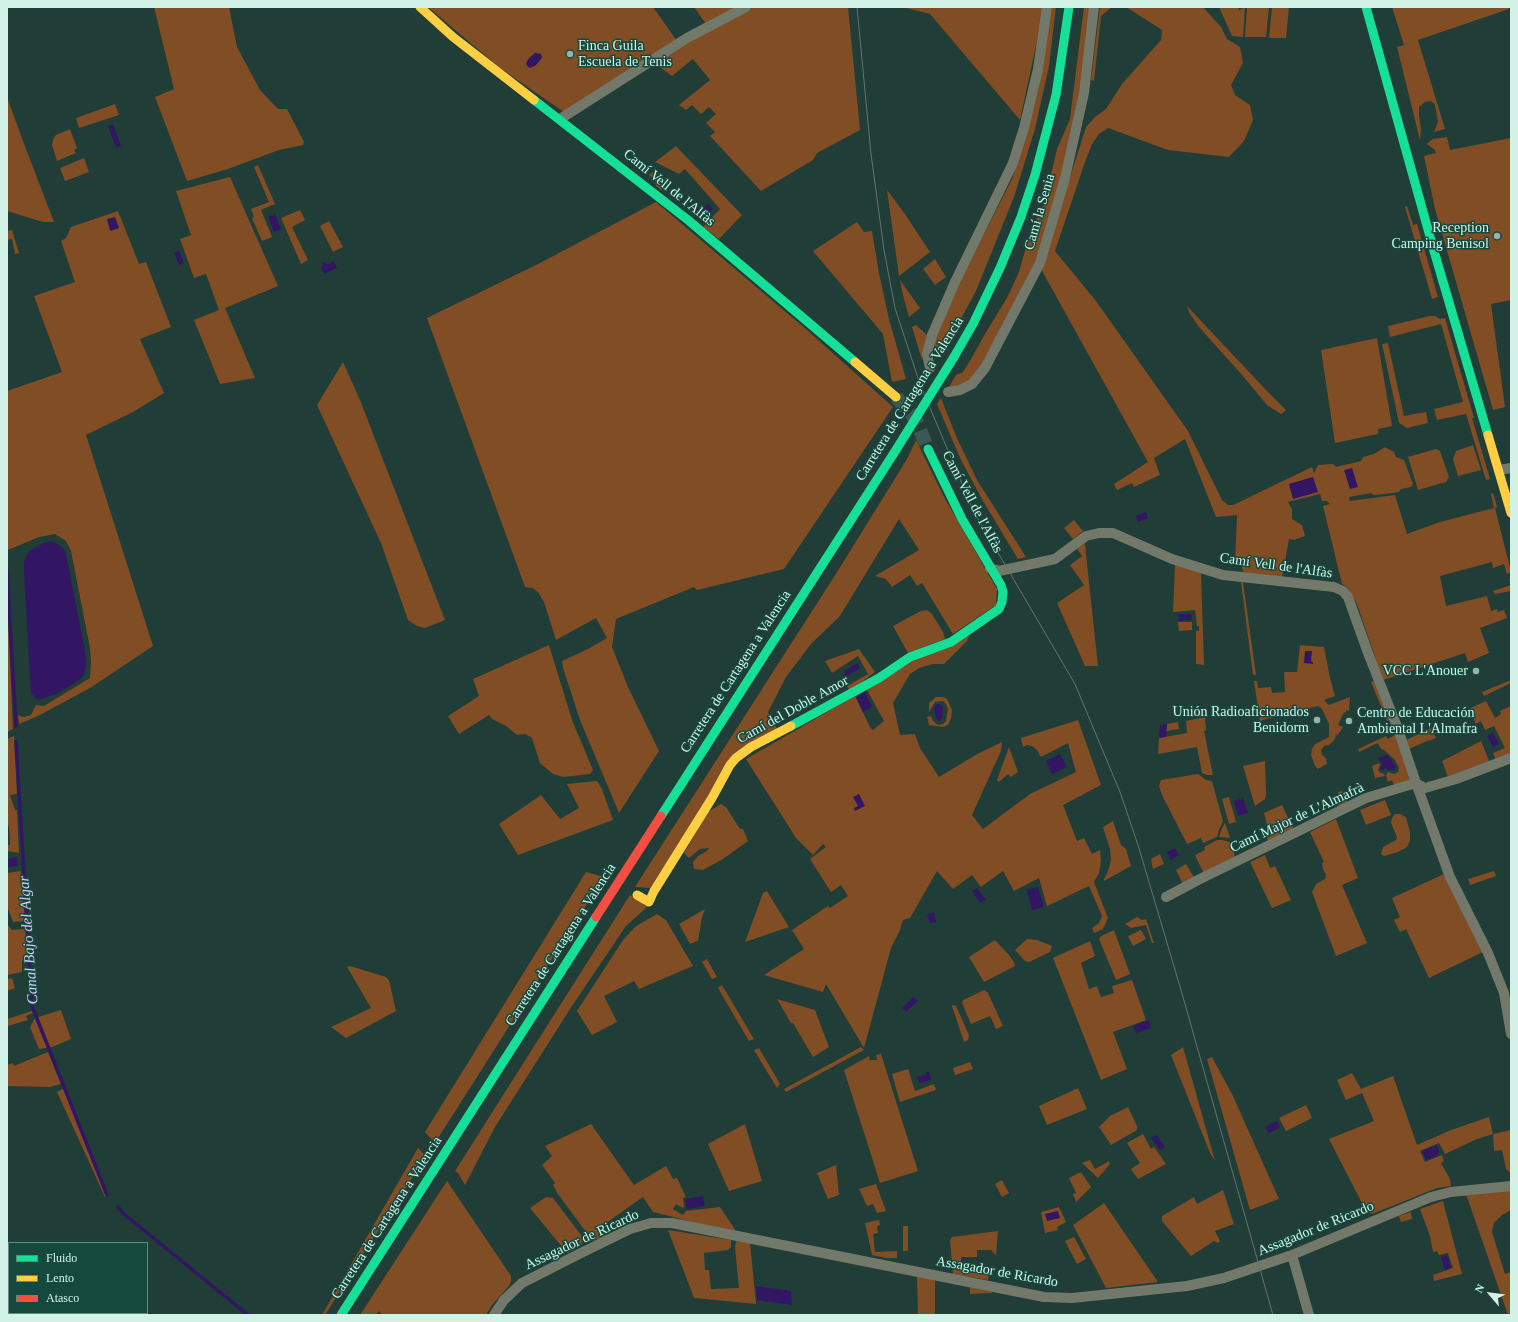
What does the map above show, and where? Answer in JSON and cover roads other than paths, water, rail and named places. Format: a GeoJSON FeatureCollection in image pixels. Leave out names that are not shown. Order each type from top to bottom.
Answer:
{"type":"FeatureCollection","features":[{"type":"Feature","properties":{"kind":"main road","name":"Camí Vell de l'Alfàs"},"geometry":{"type":"LineString","coordinates":[[420,7],[453,37],[688,220],[896,397]]}},
{"type":"Feature","properties":{"kind":"main road","name":"Carretera de Cartagena a Valencia"},"geometry":{"type":"LineString","coordinates":[[341,1315],[894,453],[973,324],[994,281],[1021,217],[1035,176],[1056,95],[1069,7]]}},
{"type":"Feature","properties":{"kind":"main road"},"geometry":{"type":"LineString","coordinates":[[1367,10],[1434,251],[1511,513]]}},
{"type":"Feature","properties":{"kind":"main road","name":"Camí Vell de l'Alfàs"},"geometry":{"type":"LineString","coordinates":[[928,449],[962,519],[1000,585]]}},
{"type":"Feature","properties":{"kind":"main road","name":"Camí del Doble Amor"},"geometry":{"type":"LineString","coordinates":[[637,895],[649,902],[654,891],[712,798],[730,765],[736,758],[751,747],[879,678],[910,657],[951,642],[999,609],[1002,602],[1003,592],[1000,585]]}},
{"type":"Feature","properties":{"kind":"street"},"geometry":{"type":"LineString","coordinates":[[560,119],[687,38],[746,7]]}},
{"type":"Feature","properties":{"kind":"street"},"geometry":{"type":"LineString","coordinates":[[930,368],[928,354],[932,336],[955,282],[1014,163],[1038,69],[1047,7]]}},
{"type":"Feature","properties":{"kind":"street","name":"Camí la Senia"},"geometry":{"type":"LineString","coordinates":[[948,392],[960,390],[972,384],[985,368],[1040,263],[1065,178],[1084,93],[1094,7]]}},
{"type":"Feature","properties":{"kind":"street"},"geometry":{"type":"LineString","coordinates":[[1499,470],[1511,468]]}},
{"type":"Feature","properties":{"kind":"street","name":"Camí Vell de l'Alfàs"},"geometry":{"type":"LineString","coordinates":[[990,568],[999,571],[1021,565],[1055,559],[1086,536],[1099,533],[1113,533],[1172,559],[1223,575],[1334,587],[1343,591],[1348,597],[1398,730],[1450,877],[1489,955],[1504,993],[1511,1034]]}},
{"type":"Feature","properties":{"kind":"street","name":"Camí Vell de l'Alfàs"},"geometry":{"type":"LineString","coordinates":[[1000,585],[1002,576],[1008,569]]}},
{"type":"Feature","properties":{"kind":"street","name":"Camí Major de L'Almafrà"},"geometry":{"type":"LineString","coordinates":[[1166,898],[1200,879],[1366,798],[1416,783],[1424,788],[1456,779],[1511,758]]}},
{"type":"Feature","properties":{"kind":"street","name":"Assagador de Ricardo"},"geometry":{"type":"LineString","coordinates":[[494,1315],[504,1300],[522,1283],[624,1232],[651,1222],[672,1223],[1044,1297],[1072,1298],[1187,1286],[1224,1278],[1292,1255],[1432,1196],[1450,1192],[1511,1186]]}},
{"type":"Feature","properties":{"kind":"street"},"geometry":{"type":"LineString","coordinates":[[1292,1255],[1309,1315]]}},
{"type":"Feature","properties":{"kind":"waterway","name":"Canal Bajo del Algar"},"geometry":{"type":"LineString","coordinates":[[7,570],[16,726]]}},
{"type":"Feature","properties":{"kind":"waterway","name":"Canal Bajo del Algar"},"geometry":{"type":"LineString","coordinates":[[16,742],[32,1006],[107,1195]]}},
{"type":"Feature","properties":{"kind":"waterway","name":"Canal Bajo del Algar"},"geometry":{"type":"LineString","coordinates":[[118,1207],[124,1214],[248,1315]]}},
{"type":"Feature","properties":{"kind":"tunnel"},"geometry":{"type":"LineString","coordinates":[[896,397],[915,418],[928,449]]}},
{"type":"Feature","properties":{"kind":"tram line"},"geometry":{"type":"LineString","coordinates":[[857,7],[871,154],[884,250],[895,308],[920,384],[973,510],[1075,684],[1120,792],[1138,845],[1181,990],[1273,1315]]}},
{"type":"Feature","properties":{"kind":"place","name":"Finca Guila Escuela de Tenis"},"geometry":{"type":"Point","coordinates":[570,54]}},
{"type":"Feature","properties":{"kind":"place","name":"Reception Camping Benisol"},"geometry":{"type":"Point","coordinates":[1497,236]}},
{"type":"Feature","properties":{"kind":"place","name":"VCC L'Anouer"},"geometry":{"type":"Point","coordinates":[1476,671]}},
{"type":"Feature","properties":{"kind":"place","name":"Unión Radioaficionados Benidorm"},"geometry":{"type":"Point","coordinates":[1317,720]}},
{"type":"Feature","properties":{"kind":"place","name":"Centro de Educación Ambiental L'Almafra"},"geometry":{"type":"Point","coordinates":[1349,721]}}]}
